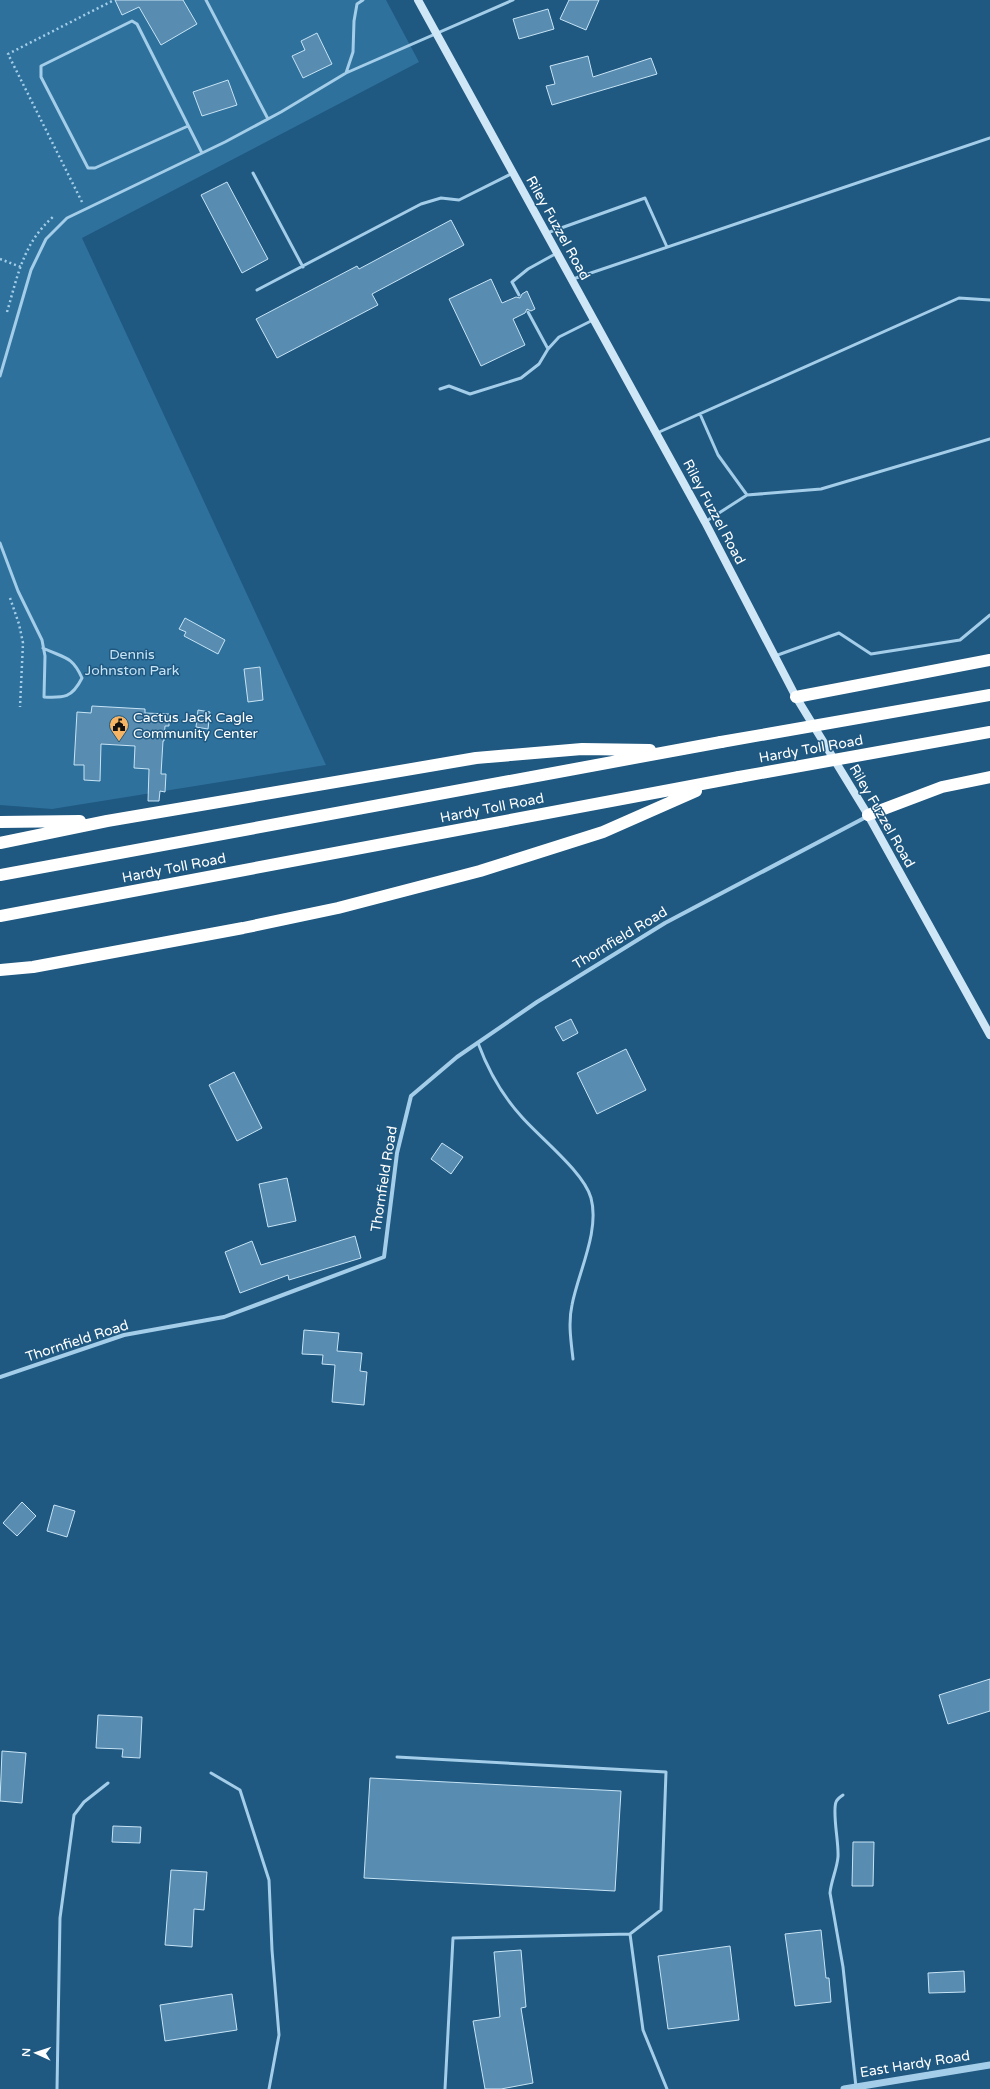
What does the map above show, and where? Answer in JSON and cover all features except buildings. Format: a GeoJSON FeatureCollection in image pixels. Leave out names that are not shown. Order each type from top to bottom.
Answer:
{"type":"FeatureCollection","features":[{"type":"Feature","properties":{"kind":"highway"},"geometry":{"type":"LineString","coordinates":[[796,697],[990,660]]}},
{"type":"Feature","properties":{"kind":"highway","name":"Hardy Toll Road"},"geometry":{"type":"LineString","coordinates":[[0,875],[721,742],[990,695]]}},
{"type":"Feature","properties":{"kind":"highway","name":"Hardy Toll Road"},"geometry":{"type":"LineString","coordinates":[[0,916],[739,777],[990,732]]}},
{"type":"Feature","properties":{"kind":"highway"},"geometry":{"type":"LineString","coordinates":[[0,843],[107,821],[476,758],[582,749],[677,750]]}},
{"type":"Feature","properties":{"kind":"highway"},"geometry":{"type":"LineString","coordinates":[[868,815],[942,787],[990,777]]}},
{"type":"Feature","properties":{"kind":"highway"},"geometry":{"type":"LineString","coordinates":[[0,970],[34,966],[243,928],[338,908],[480,872],[603,832],[715,782]]}},
{"type":"Feature","properties":{"kind":"highway"},"geometry":{"type":"LineString","coordinates":[[0,822],[107,821]]}},
{"type":"Feature","properties":{"kind":"highway"},"geometry":{"type":"LineString","coordinates":[[0,978],[34,966]]}},
{"type":"Feature","properties":{"kind":"main road","name":"Riley Fuzzel Road"},"geometry":{"type":"LineString","coordinates":[[418,0],[705,522],[796,697],[868,815],[990,1035]]}},
{"type":"Feature","properties":{"kind":"street","name":"Thornfield Road"},"geometry":{"type":"LineString","coordinates":[[0,1377],[124,1335],[224,1317],[384,1257],[397,1153],[411,1096],[457,1057],[537,1002],[665,923],[868,815]]}},
{"type":"Feature","properties":{"kind":"street","name":"East Hardy Road"},"geometry":{"type":"LineString","coordinates":[[844,2089],[990,2065]]}},
{"type":"Feature","properties":{"kind":"lane"},"geometry":{"type":"LineString","coordinates":[[206,0],[268,119]]}},
{"type":"Feature","properties":{"kind":"lane"},"geometry":{"type":"LineString","coordinates":[[346,73],[353,52],[354,21],[357,4],[363,0]]}},
{"type":"Feature","properties":{"kind":"lane"},"geometry":{"type":"LineString","coordinates":[[0,376],[31,270],[46,239],[67,218],[202,153],[268,119],[346,73],[437,34],[471,17],[513,0]]}},
{"type":"Feature","properties":{"kind":"lane"},"geometry":{"type":"LineString","coordinates":[[188,126],[95,168],[88,168],[41,77],[41,66],[132,22],[137,24],[202,153]]}},
{"type":"Feature","properties":{"kind":"lane"},"geometry":{"type":"LineString","coordinates":[[571,280],[990,138]]}},
{"type":"Feature","properties":{"kind":"lane"},"geometry":{"type":"LineString","coordinates":[[253,173],[303,267]]}},
{"type":"Feature","properties":{"kind":"lane"},"geometry":{"type":"LineString","coordinates":[[257,290],[421,204],[441,198],[459,200],[513,173]]}},
{"type":"Feature","properties":{"kind":"lane"},"geometry":{"type":"LineString","coordinates":[[546,234],[645,198],[667,247]]}},
{"type":"Feature","properties":{"kind":"lane"},"geometry":{"type":"LineString","coordinates":[[519,295],[512,282],[528,270],[557,253]]}},
{"type":"Feature","properties":{"kind":"lane"},"geometry":{"type":"LineString","coordinates":[[656,434],[959,298],[990,300]]}},
{"type":"Feature","properties":{"kind":"lane"},"geometry":{"type":"LineString","coordinates":[[528,312],[548,349]]}},
{"type":"Feature","properties":{"kind":"lane"},"geometry":{"type":"LineString","coordinates":[[440,389],[449,386],[470,394],[521,378],[539,364],[548,349],[559,337],[593,320]]}},
{"type":"Feature","properties":{"kind":"lane"},"geometry":{"type":"LineString","coordinates":[[700,414],[718,455],[747,494]]}},
{"type":"Feature","properties":{"kind":"lane"},"geometry":{"type":"LineString","coordinates":[[705,522],[747,494],[821,489],[990,439]]}},
{"type":"Feature","properties":{"kind":"lane"},"geometry":{"type":"LineString","coordinates":[[0,543],[18,591],[42,640],[44,697],[62,698],[76,690],[82,678],[76,664],[66,656],[55,654],[43,648]]}},
{"type":"Feature","properties":{"kind":"lane"},"geometry":{"type":"LineString","coordinates":[[775,656],[839,633],[871,654],[960,640],[990,615]]}},
{"type":"Feature","properties":{"kind":"lane"},"geometry":{"type":"LineString","coordinates":[[478,1043],[495,1081],[520,1115],[574,1171],[587,1189],[591,1198],[592,1217],[588,1252],[572,1306],[570,1326],[573,1359]]}},
{"type":"Feature","properties":{"kind":"lane"},"geometry":{"type":"LineString","coordinates":[[397,1757],[666,1772],[661,1910],[630,1934],[453,1938],[445,2089]]}},
{"type":"Feature","properties":{"kind":"lane"},"geometry":{"type":"LineString","coordinates":[[211,1773],[240,1790],[269,1880],[272,1950],[279,2035],[270,2089]]}},
{"type":"Feature","properties":{"kind":"lane"},"geometry":{"type":"LineString","coordinates":[[57,2089],[60,1918],[74,1815],[84,1802],[108,1783]]}},
{"type":"Feature","properties":{"kind":"lane"},"geometry":{"type":"LineString","coordinates":[[843,1795],[837,1800],[836,1807],[839,1842],[838,1859],[830,1893],[843,1967],[856,2087]]}},
{"type":"Feature","properties":{"kind":"lane"},"geometry":{"type":"LineString","coordinates":[[630,1934],[643,2030],[667,2089]]}},
{"type":"Feature","properties":{"kind":"path"},"geometry":{"type":"LineString","coordinates":[[76,205],[82,203],[8,54],[114,0]]}},
{"type":"Feature","properties":{"kind":"path"},"geometry":{"type":"LineString","coordinates":[[6,317],[20,267],[26,252],[35,235],[58,213]]}},
{"type":"Feature","properties":{"kind":"path"},"geometry":{"type":"LineString","coordinates":[[0,259],[31,270]]}},
{"type":"Feature","properties":{"kind":"path"},"geometry":{"type":"LineString","coordinates":[[8,593],[24,643],[20,707]]}},
{"type":"Feature","properties":{"kind":"green space","name":"Dennis Johnston Park"},"geometry":{"type":"Polygon","coordinates":[[[0,0],[386,0],[419,62],[82,238],[326,765],[52,809],[0,805],[0,0]]]}},
{"type":"Feature","properties":{"kind":"place","name":"Cactus Jack Cagle Community Center"},"geometry":{"type":"Point","coordinates":[119,742]}}]}
